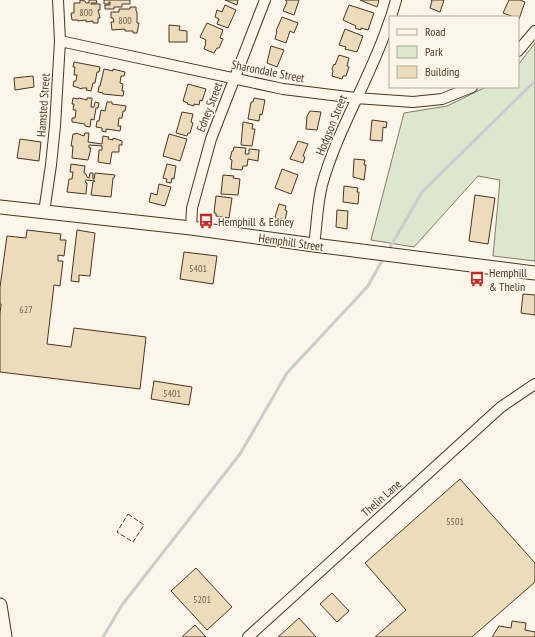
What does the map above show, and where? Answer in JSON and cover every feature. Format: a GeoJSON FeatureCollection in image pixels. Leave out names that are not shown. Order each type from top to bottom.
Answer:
{"type":"FeatureCollection","features":[{"type":"Feature","properties":{"kind":"main road","name":"Hemphill Street"},"geometry":{"type":"LineString","coordinates":[[0,207],[191,228],[377,254],[535,273]]}},
{"type":"Feature","properties":{"kind":"main road"},"geometry":{"type":"LineString","coordinates":[[0,605],[5,637]]}},
{"type":"Feature","properties":{"kind":"street","name":"Hamsted Street"},"geometry":{"type":"LineString","coordinates":[[44,212],[56,126],[60,41],[58,0]]}},
{"type":"Feature","properties":{"kind":"street","name":"Edney Street"},"geometry":{"type":"LineString","coordinates":[[191,228],[192,208],[211,139],[265,0]]}},
{"type":"Feature","properties":{"kind":"street","name":"Hodgson Street"},"geometry":{"type":"LineString","coordinates":[[391,16],[396,0]]}},
{"type":"Feature","properties":{"kind":"street","name":"Hodgson Street"},"geometry":{"type":"LineString","coordinates":[[314,245],[318,206],[322,186],[330,162],[356,98],[384,38],[389,21]]}},
{"type":"Feature","properties":{"kind":"street"},"geometry":{"type":"LineString","coordinates":[[519,50],[535,31]]}},
{"type":"Feature","properties":{"kind":"street","name":"Sharondale Street"},"geometry":{"type":"LineString","coordinates":[[60,41],[283,89],[356,98],[413,102],[442,99],[470,88]]}},
{"type":"Feature","properties":{"kind":"street","name":"Thelin Lane"},"geometry":{"type":"LineString","coordinates":[[248,637],[501,407],[535,384]]}},
{"type":"Feature","properties":{"kind":"green space"},"geometry":{"type":"Polygon","coordinates":[[[535,43],[535,261],[493,256],[500,180],[478,176],[414,247],[371,240],[404,113],[447,106],[484,88],[519,88],[519,64],[535,43]]]}},
{"type":"Feature","properties":{"kind":"building"},"geometry":{"type":"Polygon","coordinates":[[[80,0],[89,3],[89,0],[96,0],[97,3],[91,4],[100,4],[100,10],[98,10],[100,18],[98,18],[98,23],[93,23],[93,21],[86,22],[86,20],[72,20],[71,13],[74,13],[74,3],[80,3],[80,0]]]}},
{"type":"Feature","properties":{"kind":"building"},"geometry":{"type":"Polygon","coordinates":[[[104,0],[130,0],[130,4],[122,4],[122,7],[114,7],[114,9],[105,9],[105,5],[110,5],[110,2],[109,4],[104,4],[104,0]]]}},
{"type":"Feature","properties":{"kind":"building"},"geometry":{"type":"Polygon","coordinates":[[[225,0],[238,0],[237,5],[225,0]]]}},
{"type":"Feature","properties":{"kind":"building"},"geometry":{"type":"Polygon","coordinates":[[[285,0],[299,0],[294,15],[283,11],[287,2],[285,0]]]}},
{"type":"Feature","properties":{"kind":"building"},"geometry":{"type":"Polygon","coordinates":[[[360,0],[378,0],[379,1],[377,7],[360,0]]]}},
{"type":"Feature","properties":{"kind":"building"},"geometry":{"type":"Polygon","coordinates":[[[431,0],[444,0],[440,12],[430,8],[431,0]]]}},
{"type":"Feature","properties":{"kind":"building"},"geometry":{"type":"Polygon","coordinates":[[[509,0],[520,0],[525,2],[519,19],[519,16],[511,16],[503,13],[509,0]]]}},
{"type":"Feature","properties":{"kind":"building"},"geometry":{"type":"Polygon","coordinates":[[[225,5],[236,10],[228,28],[217,24],[219,19],[215,17],[217,10],[222,12],[225,5]]]}},
{"type":"Feature","properties":{"kind":"building"},"geometry":{"type":"Polygon","coordinates":[[[349,5],[374,13],[368,30],[355,28],[356,26],[343,20],[349,5]]]}},
{"type":"Feature","properties":{"kind":"building"},"geometry":{"type":"Polygon","coordinates":[[[130,7],[136,7],[137,23],[139,23],[137,33],[133,33],[133,31],[125,31],[125,29],[112,30],[111,22],[114,22],[113,18],[111,18],[111,12],[119,12],[119,9],[130,9],[130,7]]]}},
{"type":"Feature","properties":{"kind":"building"},"geometry":{"type":"Polygon","coordinates":[[[282,17],[298,23],[294,33],[290,31],[286,43],[275,39],[276,31],[282,17]]]}},
{"type":"Feature","properties":{"kind":"building"},"geometry":{"type":"Polygon","coordinates":[[[207,23],[223,30],[220,38],[223,39],[219,48],[217,48],[214,53],[204,49],[206,40],[200,37],[207,23]]]}},
{"type":"Feature","properties":{"kind":"building"},"geometry":{"type":"Polygon","coordinates":[[[169,25],[180,26],[179,30],[187,31],[187,42],[169,42],[169,25]]]}},
{"type":"Feature","properties":{"kind":"building"},"geometry":{"type":"Polygon","coordinates":[[[345,29],[363,36],[357,52],[345,49],[346,47],[339,45],[345,29]]]}},
{"type":"Feature","properties":{"kind":"building"},"geometry":{"type":"Polygon","coordinates":[[[271,46],[284,50],[277,67],[267,63],[271,46]]]}},
{"type":"Feature","properties":{"kind":"building"},"geometry":{"type":"Polygon","coordinates":[[[339,55],[349,58],[347,66],[349,67],[346,76],[343,76],[342,79],[332,76],[332,69],[339,55]]]}},
{"type":"Feature","properties":{"kind":"building"},"geometry":{"type":"Polygon","coordinates":[[[74,62],[100,67],[91,91],[86,90],[87,88],[82,89],[73,86],[77,75],[74,75],[74,62]]]}},
{"type":"Feature","properties":{"kind":"building"},"geometry":{"type":"Polygon","coordinates":[[[104,69],[113,71],[113,69],[125,72],[124,76],[121,76],[120,83],[123,84],[123,96],[98,92],[104,69]]]}},
{"type":"Feature","properties":{"kind":"building"},"geometry":{"type":"Polygon","coordinates":[[[33,76],[34,87],[15,90],[14,78],[33,76]]]}},
{"type":"Feature","properties":{"kind":"building"},"geometry":{"type":"Polygon","coordinates":[[[188,84],[206,89],[199,105],[194,104],[194,106],[183,101],[188,84]]]}},
{"type":"Feature","properties":{"kind":"building"},"geometry":{"type":"Polygon","coordinates":[[[73,98],[87,100],[87,98],[92,98],[91,107],[94,107],[95,102],[99,103],[98,108],[96,108],[94,120],[91,119],[90,127],[85,126],[85,124],[72,122],[72,118],[75,118],[76,110],[73,110],[73,98]]]}},
{"type":"Feature","properties":{"kind":"building"},"geometry":{"type":"Polygon","coordinates":[[[254,98],[265,100],[262,115],[260,114],[259,121],[248,119],[251,102],[253,102],[254,98]]]}},
{"type":"Feature","properties":{"kind":"building"},"geometry":{"type":"Polygon","coordinates":[[[107,102],[126,106],[125,111],[123,111],[122,118],[119,118],[118,126],[121,126],[120,131],[106,129],[106,132],[102,131],[102,128],[96,127],[101,110],[105,111],[107,102]]]}},
{"type":"Feature","properties":{"kind":"building"},"geometry":{"type":"Polygon","coordinates":[[[310,111],[321,112],[317,130],[306,129],[307,116],[310,111]]]}},
{"type":"Feature","properties":{"kind":"building"},"geometry":{"type":"Polygon","coordinates":[[[182,112],[193,114],[191,122],[193,123],[190,133],[188,133],[187,136],[176,133],[182,112]]]}},
{"type":"Feature","properties":{"kind":"building"},"geometry":{"type":"Polygon","coordinates":[[[372,120],[387,122],[386,128],[383,127],[382,141],[370,140],[372,120]]]}},
{"type":"Feature","properties":{"kind":"building"},"geometry":{"type":"Polygon","coordinates":[[[243,122],[253,124],[252,129],[255,129],[252,146],[241,145],[243,122]]]}},
{"type":"Feature","properties":{"kind":"building"},"geometry":{"type":"Polygon","coordinates":[[[76,133],[84,136],[85,133],[89,133],[88,142],[102,144],[103,136],[109,137],[108,139],[113,140],[113,138],[122,141],[122,145],[119,145],[119,152],[112,152],[110,164],[98,162],[99,150],[102,150],[102,146],[89,145],[89,148],[91,148],[88,160],[72,158],[73,146],[71,146],[73,134],[76,133]]]}},
{"type":"Feature","properties":{"kind":"building"},"geometry":{"type":"Polygon","coordinates":[[[169,134],[187,139],[180,161],[163,156],[169,134]]]}},
{"type":"Feature","properties":{"kind":"building"},"geometry":{"type":"Polygon","coordinates":[[[20,139],[41,142],[39,161],[17,158],[20,139]]]}},
{"type":"Feature","properties":{"kind":"building"},"geometry":{"type":"Polygon","coordinates":[[[298,141],[308,144],[303,156],[305,157],[303,163],[290,159],[298,141]]]}},
{"type":"Feature","properties":{"kind":"building"},"geometry":{"type":"Polygon","coordinates":[[[234,147],[246,148],[245,154],[249,154],[249,149],[259,150],[258,161],[248,159],[247,166],[243,166],[242,170],[231,169],[232,160],[230,159],[234,147]]]}},
{"type":"Feature","properties":{"kind":"building"},"geometry":{"type":"Polygon","coordinates":[[[354,159],[365,160],[364,165],[366,165],[364,180],[353,177],[354,159]]]}},
{"type":"Feature","properties":{"kind":"building"},"geometry":{"type":"Polygon","coordinates":[[[71,164],[85,166],[84,173],[89,178],[90,173],[93,173],[93,179],[95,173],[115,175],[113,178],[111,197],[91,195],[93,182],[95,181],[86,180],[86,194],[67,192],[69,179],[72,179],[73,172],[70,172],[71,164]]]}},
{"type":"Feature","properties":{"kind":"building"},"geometry":{"type":"Polygon","coordinates":[[[167,164],[176,166],[174,179],[172,178],[171,183],[166,182],[167,179],[163,178],[167,164]]]}},
{"type":"Feature","properties":{"kind":"building"},"geometry":{"type":"Polygon","coordinates":[[[282,169],[298,175],[291,194],[275,188],[282,169]]]}},
{"type":"Feature","properties":{"kind":"building"},"geometry":{"type":"Polygon","coordinates":[[[223,175],[234,176],[233,178],[240,179],[238,195],[221,194],[223,175]]]}},
{"type":"Feature","properties":{"kind":"building"},"geometry":{"type":"Polygon","coordinates":[[[159,184],[171,187],[165,206],[149,202],[151,193],[157,195],[159,184]]]}},
{"type":"Feature","properties":{"kind":"building"},"geometry":{"type":"Polygon","coordinates":[[[344,186],[358,188],[358,204],[343,202],[344,186]]]}},
{"type":"Feature","properties":{"kind":"building"},"geometry":{"type":"Polygon","coordinates":[[[475,195],[495,198],[488,244],[469,241],[475,195]]]}},
{"type":"Feature","properties":{"kind":"building"},"geometry":{"type":"Polygon","coordinates":[[[216,196],[232,198],[229,218],[216,216],[216,213],[214,213],[216,196]]]}},
{"type":"Feature","properties":{"kind":"building"},"geometry":{"type":"Polygon","coordinates":[[[279,204],[286,206],[285,210],[287,211],[285,220],[275,217],[279,204]]]}},
{"type":"Feature","properties":{"kind":"building"},"geometry":{"type":"Polygon","coordinates":[[[337,210],[348,211],[347,229],[336,227],[337,210]]]}},
{"type":"Feature","properties":{"kind":"building"},"geometry":{"type":"Polygon","coordinates":[[[27,230],[61,234],[60,240],[66,240],[64,256],[58,255],[58,261],[63,261],[60,286],[54,285],[47,344],[71,347],[74,328],[146,337],[140,389],[0,372],[0,287],[7,236],[26,238],[27,230]]]}},
{"type":"Feature","properties":{"kind":"building"},"geometry":{"type":"Polygon","coordinates":[[[77,230],[95,233],[90,276],[79,275],[79,282],[71,281],[77,230]]]}},
{"type":"Feature","properties":{"kind":"building"},"geometry":{"type":"Polygon","coordinates":[[[184,252],[217,256],[213,284],[180,279],[184,252]]]}},
{"type":"Feature","properties":{"kind":"building"},"geometry":{"type":"Polygon","coordinates":[[[523,294],[535,295],[535,315],[521,313],[523,294]]]}},
{"type":"Feature","properties":{"kind":"building"},"geometry":{"type":"Polygon","coordinates":[[[154,381],[192,387],[189,405],[151,399],[154,381]]]}},
{"type":"Feature","properties":{"kind":"building"},"geometry":{"type":"Polygon","coordinates":[[[460,479],[535,563],[535,582],[472,637],[375,637],[406,610],[365,563],[460,479]]]}},
{"type":"Feature","properties":{"kind":"building"},"geometry":{"type":"Polygon","coordinates":[[[196,568],[232,607],[207,630],[171,591],[196,568]]]}},
{"type":"Feature","properties":{"kind":"building"},"geometry":{"type":"Polygon","coordinates":[[[332,593],[349,611],[337,622],[320,604],[332,593]]]}},
{"type":"Feature","properties":{"kind":"building"},"geometry":{"type":"Polygon","coordinates":[[[299,618],[316,637],[278,637],[299,618]]]}},
{"type":"Feature","properties":{"kind":"building"},"geometry":{"type":"Polygon","coordinates":[[[512,621],[526,623],[525,630],[535,632],[535,637],[492,637],[499,626],[511,628],[512,621]]]}},
{"type":"Feature","properties":{"kind":"building"},"geometry":{"type":"Polygon","coordinates":[[[195,625],[206,637],[182,637],[195,625]]]}},
{"type":"Feature","properties":{"kind":"waterway"},"geometry":{"type":"LineString","coordinates":[[388,251],[422,192],[535,81]]}},
{"type":"Feature","properties":{"kind":"waterway"},"geometry":{"type":"LineString","coordinates":[[103,637],[122,605],[240,454],[287,373],[368,286],[384,257]]}},
{"type":"Feature","properties":{"kind":"fence"},"geometry":{"type":"LineString","coordinates":[[128,514],[144,525],[133,542],[117,532],[128,514]]}},
{"type":"Feature","properties":{"kind":"place","name":"Hemphill & Edney"},"geometry":{"type":"Point","coordinates":[206,221]}},
{"type":"Feature","properties":{"kind":"place","name":"Hemphill & Thelin"},"geometry":{"type":"Point","coordinates":[477,279]}}]}
